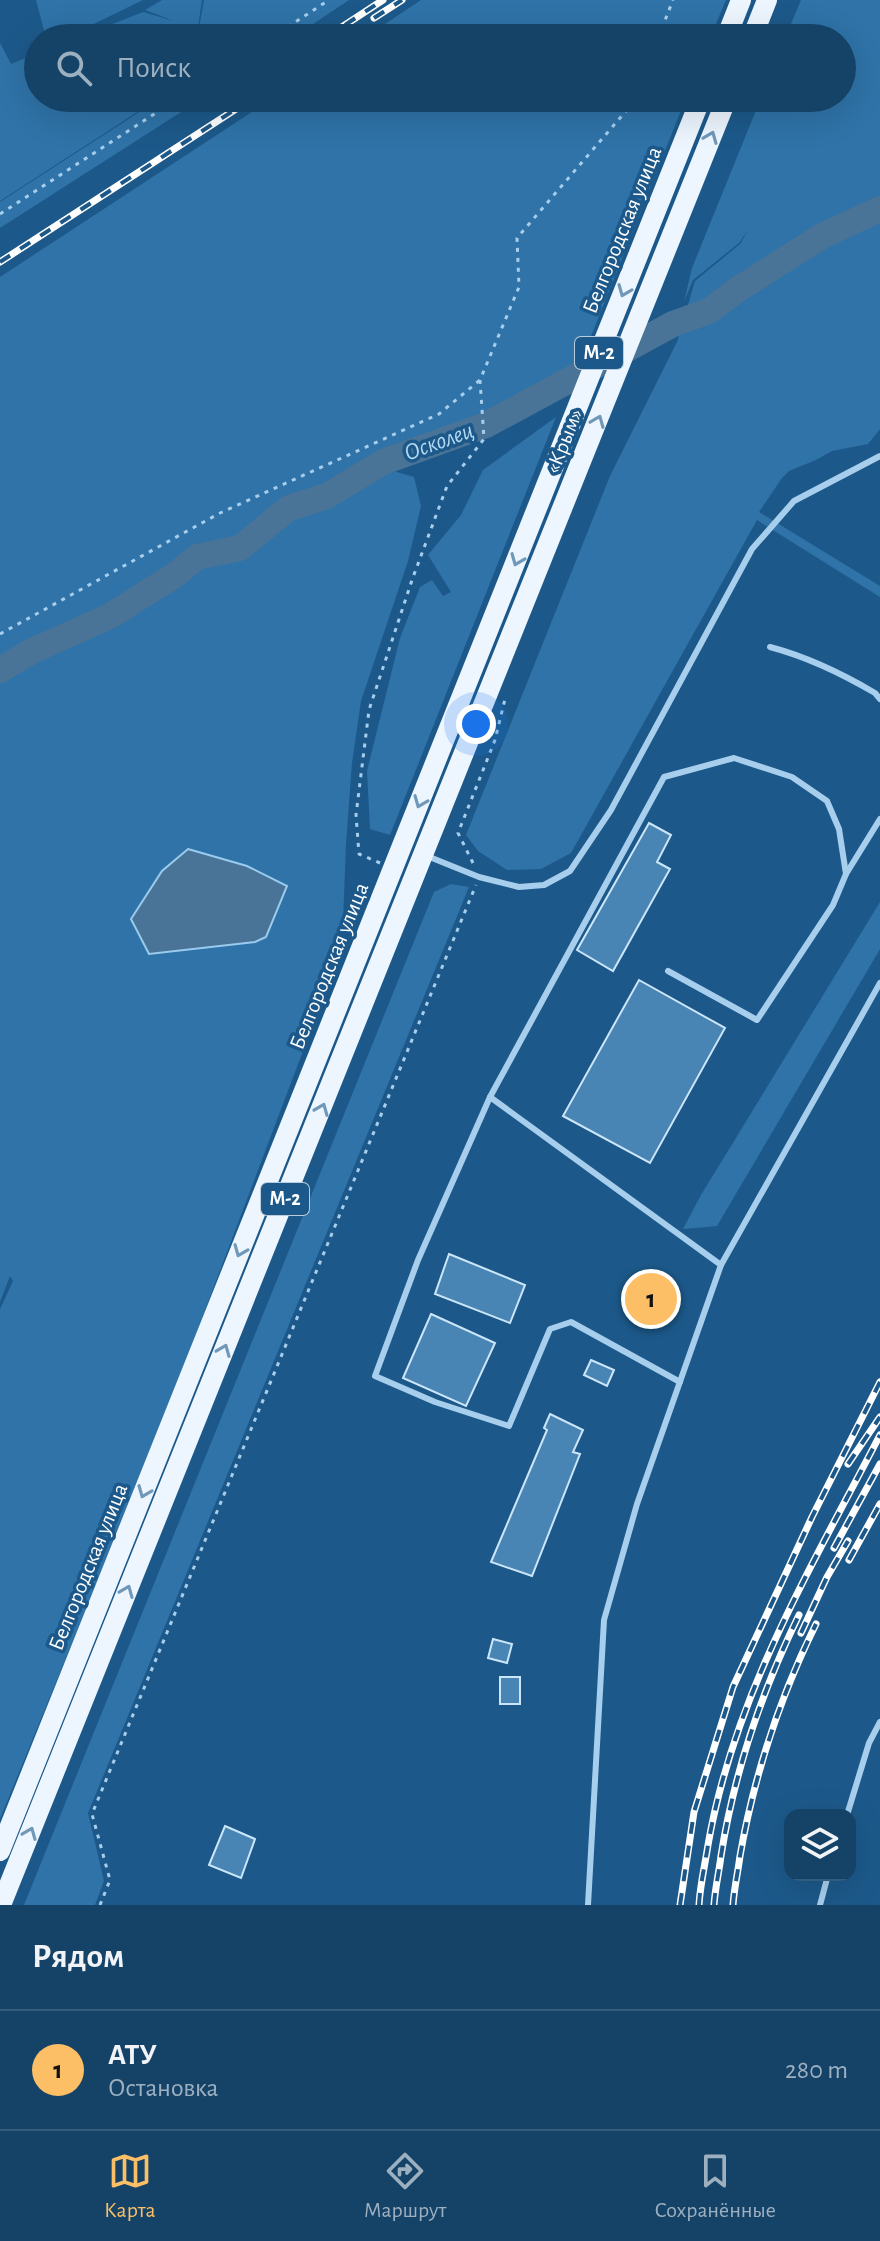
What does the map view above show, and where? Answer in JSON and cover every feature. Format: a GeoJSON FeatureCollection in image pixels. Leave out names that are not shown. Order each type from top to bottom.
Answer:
{"type":"FeatureCollection","features":[{"type":"Feature","properties":{"kind":"main road"},"geometry":{"type":"LineString","coordinates":[[732,24],[741,0]]}},
{"type":"Feature","properties":{"kind":"main road"},"geometry":{"type":"LineString","coordinates":[[758,24],[767,0]]}},
{"type":"Feature","properties":{"kind":"main road","name":"Белгородская улица"},"geometry":{"type":"LineString","coordinates":[[0,1851],[695,112]]}},
{"type":"Feature","properties":{"kind":"main road","name":"М-2"},"geometry":{"type":"LineString","coordinates":[[695,176],[721,112]]}},
{"type":"Feature","properties":{"kind":"main road","name":"«Крым»"},"geometry":{"type":"LineString","coordinates":[[569,493],[695,176]]}},
{"type":"Feature","properties":{"kind":"main road","name":"Белгородская улица"},"geometry":{"type":"LineString","coordinates":[[1,1905],[569,493]]}},
{"type":"Feature","properties":{"kind":"main road"},"geometry":{"type":"LineString","coordinates":[[402,846],[424,855]]}},
{"type":"Feature","properties":{"kind":"lane"},"geometry":{"type":"LineString","coordinates":[[673,169],[695,176]]}},
{"type":"Feature","properties":{"kind":"lane"},"geometry":{"type":"LineString","coordinates":[[424,855],[479,877],[519,887],[544,885],[570,871],[611,810],[752,549],[794,501],[880,456]]}},
{"type":"Feature","properties":{"kind":"lane"},"geometry":{"type":"LineString","coordinates":[[770,647],[835,670],[880,699]]}},
{"type":"Feature","properties":{"kind":"lane"},"geometry":{"type":"LineString","coordinates":[[680,1382],[571,1322],[550,1329],[509,1426],[435,1402],[375,1376],[418,1260],[490,1097],[664,777],[734,758],[792,777],[827,801],[839,829],[846,874]]}},
{"type":"Feature","properties":{"kind":"lane"},"geometry":{"type":"LineString","coordinates":[[668,971],[757,1020],[833,905],[846,874],[880,819]]}},
{"type":"Feature","properties":{"kind":"lane"},"geometry":{"type":"LineString","coordinates":[[588,1905],[604,1620],[637,1504],[721,1265],[880,983]]}},
{"type":"Feature","properties":{"kind":"lane"},"geometry":{"type":"LineString","coordinates":[[490,1097],[721,1265]]}},
{"type":"Feature","properties":{"kind":"lane"},"geometry":{"type":"LineString","coordinates":[[849,1809],[869,1743],[880,1722]]}},
{"type":"Feature","properties":{"kind":"lane"},"geometry":{"type":"LineString","coordinates":[[820,1905],[826,1881]]}},
{"type":"Feature","properties":{"kind":"path"},"geometry":{"type":"LineString","coordinates":[[292,24],[329,0]]}},
{"type":"Feature","properties":{"kind":"path"},"geometry":{"type":"LineString","coordinates":[[664,24],[673,0]]}},
{"type":"Feature","properties":{"kind":"path"},"geometry":{"type":"LineString","coordinates":[[0,214],[157,112]]}},
{"type":"Feature","properties":{"kind":"path"},"geometry":{"type":"LineString","coordinates":[[394,868],[359,854],[356,815],[369,710],[447,486],[484,439],[480,380],[519,287],[517,238],[625,112]]}},
{"type":"Feature","properties":{"kind":"path"},"geometry":{"type":"LineString","coordinates":[[0,634],[220,513],[439,414],[480,380]]}},
{"type":"Feature","properties":{"kind":"path"},"geometry":{"type":"LineString","coordinates":[[100,1905],[110,1880],[92,1814],[479,877],[458,833],[495,740],[505,700]]}},
{"type":"Feature","properties":{"kind":"shaded area"},"geometry":{"type":"Polygon","coordinates":[[[36,0],[143,0],[94,24],[42,24],[36,0]]]}},
{"type":"Feature","properties":{"kind":"shaded area"},"geometry":{"type":"Polygon","coordinates":[[[162,0],[202,0],[198,24],[113,24],[143,12],[174,21],[145,10],[162,0]]]}},
{"type":"Feature","properties":{"kind":"shaded area"},"geometry":{"type":"Polygon","coordinates":[[[204,0],[349,0],[313,24],[200,24],[204,0]]]}},
{"type":"Feature","properties":{"kind":"shaded area"},"geometry":{"type":"Polygon","coordinates":[[[421,0],[726,0],[716,24],[385,24],[421,0]]]}},
{"type":"Feature","properties":{"kind":"shaded area"},"geometry":{"type":"Polygon","coordinates":[[[801,0],[880,0],[880,429],[868,444],[832,451],[789,471],[759,512],[880,586],[880,597],[757,520],[571,853],[541,869],[507,870],[478,851],[466,835],[610,476],[677,342],[695,281],[740,244],[748,230],[739,243],[693,280],[684,302],[692,268],[755,112],[856,112],[856,24],[791,24],[801,0]]]}},
{"type":"Feature","properties":{"kind":"shaded area"},"geometry":{"type":"Polygon","coordinates":[[[0,43],[11,64],[24,59],[24,112],[137,112],[0,201],[0,43]]]}},
{"type":"Feature","properties":{"kind":"shaded area"},"geometry":{"type":"Polygon","coordinates":[[[139,112],[181,112],[0,228],[0,202],[139,112]]]}},
{"type":"Feature","properties":{"kind":"shaded area"},"geometry":{"type":"Polygon","coordinates":[[[252,112],[680,112],[576,374],[485,422],[382,459],[325,494],[294,501],[240,543],[197,551],[108,613],[30,648],[0,666],[0,277],[252,112]]]}},
{"type":"Feature","properties":{"kind":"shaded area"},"geometry":{"type":"Polygon","coordinates":[[[556,417],[390,835],[370,829],[367,771],[400,638],[420,587],[432,580],[443,596],[451,592],[428,555],[461,515],[483,470],[556,417]]]}},
{"type":"Feature","properties":{"kind":"shaded area"},"geometry":{"type":"Polygon","coordinates":[[[390,470],[414,477],[421,506],[408,561],[361,701],[352,763],[342,948],[162,1424],[0,1819],[0,1309],[13,1281],[10,1276],[0,1302],[0,676],[151,603],[202,566],[240,557],[290,517],[341,500],[390,470]]]}},
{"type":"Feature","properties":{"kind":"shaded area"},"geometry":{"type":"Polygon","coordinates":[[[188,849],[247,866],[287,886],[266,937],[255,942],[149,954],[131,919],[162,871],[188,849]]]}},
{"type":"Feature","properties":{"kind":"shaded area"},"geometry":{"type":"Polygon","coordinates":[[[451,884],[469,887],[88,1813],[104,1881],[95,1905],[24,1905],[434,892],[451,884]]]}},
{"type":"Feature","properties":{"kind":"shaded area"},"geometry":{"type":"Polygon","coordinates":[[[880,902],[880,949],[717,1226],[683,1229],[701,1195],[880,902]]]}},
{"type":"Feature","properties":{"kind":"building"},"geometry":{"type":"Polygon","coordinates":[[[649,823],[671,835],[657,862],[670,869],[613,971],[577,950],[649,823]]]}},
{"type":"Feature","properties":{"kind":"building"},"geometry":{"type":"Polygon","coordinates":[[[639,980],[725,1028],[650,1163],[563,1116],[639,980]]]}},
{"type":"Feature","properties":{"kind":"building"},"geometry":{"type":"Polygon","coordinates":[[[449,1254],[525,1285],[510,1323],[435,1294],[449,1254]]]}},
{"type":"Feature","properties":{"kind":"building"},"geometry":{"type":"Polygon","coordinates":[[[654,1284],[666,1289],[655,1316],[643,1311],[654,1284]]]}},
{"type":"Feature","properties":{"kind":"building"},"geometry":{"type":"Polygon","coordinates":[[[431,1314],[495,1343],[466,1406],[403,1378],[431,1314]]]}},
{"type":"Feature","properties":{"kind":"building"},"geometry":{"type":"Polygon","coordinates":[[[591,1360],[614,1370],[607,1386],[584,1375],[591,1360]]]}},
{"type":"Feature","properties":{"kind":"building"},"geometry":{"type":"Polygon","coordinates":[[[550,1414],[583,1430],[573,1452],[580,1454],[532,1576],[491,1562],[547,1430],[544,1428],[550,1414]]]}},
{"type":"Feature","properties":{"kind":"building"},"geometry":{"type":"Polygon","coordinates":[[[493,1639],[512,1644],[507,1663],[488,1658],[493,1639]]]}},
{"type":"Feature","properties":{"kind":"building"},"geometry":{"type":"Polygon","coordinates":[[[500,1677],[520,1677],[520,1704],[500,1704],[500,1677]]]}},
{"type":"Feature","properties":{"kind":"building"},"geometry":{"type":"Polygon","coordinates":[[[225,1826],[255,1839],[241,1878],[209,1865],[225,1826]]]}},
{"type":"Feature","properties":{"kind":"waterway","name":"Осколец"},"geometry":{"type":"LineString","coordinates":[[0,670],[32,651],[110,616],[175,575],[197,557],[240,548],[289,508],[327,496],[383,462],[486,425],[673,324],[709,311],[822,236],[880,209]]}},
{"type":"Feature","properties":{"kind":"railway"},"geometry":{"type":"LineString","coordinates":[[346,24],[383,0]]}},
{"type":"Feature","properties":{"kind":"railway"},"geometry":{"type":"LineString","coordinates":[[374,18],[402,0]]}},
{"type":"Feature","properties":{"kind":"railway"},"geometry":{"type":"LineString","coordinates":[[0,262],[231,112]]}},
{"type":"Feature","properties":{"kind":"railway"},"geometry":{"type":"LineString","coordinates":[[680,1905],[694,1812],[733,1687],[812,1517],[880,1382]]}},
{"type":"Feature","properties":{"kind":"railway"},"geometry":{"type":"LineString","coordinates":[[848,1464],[880,1417]]}},
{"type":"Feature","properties":{"kind":"railway"},"geometry":{"type":"LineString","coordinates":[[699,1905],[720,1790],[756,1684],[802,1584],[880,1435]]}},
{"type":"Feature","properties":{"kind":"railway"},"geometry":{"type":"LineString","coordinates":[[834,1548],[880,1464]]}},
{"type":"Feature","properties":{"kind":"railway"},"geometry":{"type":"LineString","coordinates":[[849,1560],[880,1504]]}},
{"type":"Feature","properties":{"kind":"railway"},"geometry":{"type":"LineString","coordinates":[[801,1633],[848,1541]]}},
{"type":"Feature","properties":{"kind":"railway"},"geometry":{"type":"LineString","coordinates":[[714,1905],[733,1794],[742,1763],[761,1703],[799,1615]]}},
{"type":"Feature","properties":{"kind":"railway"},"geometry":{"type":"LineString","coordinates":[[733,1905],[746,1826],[761,1767],[780,1708],[816,1624]]}},
{"type":"Feature","properties":{"kind":"place","name":"АТУ"},"geometry":{"type":"Point","coordinates":[651,1299]}}]}
